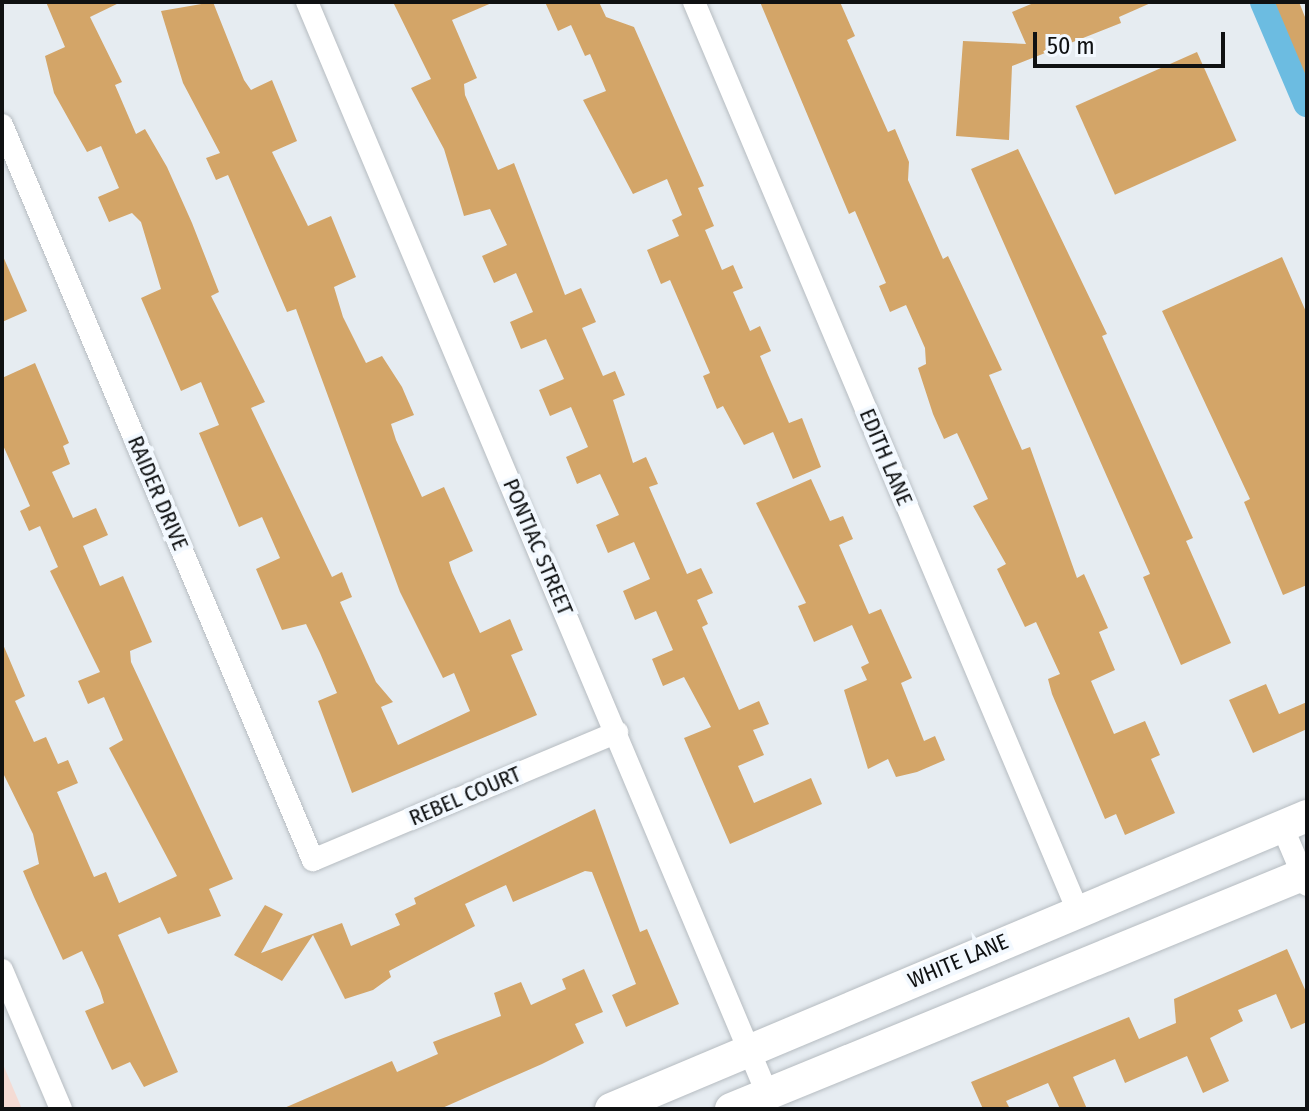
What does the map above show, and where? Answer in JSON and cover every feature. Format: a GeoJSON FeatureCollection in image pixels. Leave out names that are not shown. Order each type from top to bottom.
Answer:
{"type":"FeatureCollection","features":[{"type":"Feature","properties":{"kind":"main road","name":"WHITE LANE"},"geometry":{"type":"LineString","coordinates":[[611,1109],[1295,821]]}},
{"type":"Feature","properties":{"kind":"main road"},"geometry":{"type":"LineString","coordinates":[[731,1109],[1306,878]]}},
{"type":"Feature","properties":{"kind":"street","name":"PONTIAC STREET"},"geometry":{"type":"LineString","coordinates":[[307,2],[767,1093]]}},
{"type":"Feature","properties":{"kind":"street","name":"EDITH LANE"},"geometry":{"type":"LineString","coordinates":[[694,2],[1078,911]]}},
{"type":"Feature","properties":{"kind":"street","name":"RAIDER DRIVE"},"geometry":{"type":"LineString","coordinates":[[2,125],[313,860]]}},
{"type":"Feature","properties":{"kind":"street","name":"REBEL COURT"},"geometry":{"type":"LineString","coordinates":[[313,860],[617,732]]}},
{"type":"Feature","properties":{"kind":"street"},"geometry":{"type":"LineString","coordinates":[[1295,821],[1306,878]]}},
{"type":"Feature","properties":{"kind":"street"},"geometry":{"type":"LineString","coordinates":[[2,970],[61,1109]]}},
{"type":"Feature","properties":{"kind":"shaded area"},"geometry":{"type":"Polygon","coordinates":[[[2,1062],[22,1109],[2,1109],[2,1062]]]}},
{"type":"Feature","properties":{"kind":"building"},"geometry":{"type":"Polygon","coordinates":[[[46,2],[121,2],[90,17],[122,82],[115,85],[136,134],[145,129],[167,167],[192,223],[219,292],[211,296],[265,402],[251,408],[332,577],[342,572],[352,597],[340,602],[376,682],[393,702],[381,707],[398,745],[470,711],[454,673],[443,678],[400,592],[296,309],[287,312],[228,175],[216,180],[206,158],[220,153],[183,83],[161,11],[213,2],[244,80],[251,90],[272,80],[297,141],[272,152],[308,226],[331,216],[356,277],[334,287],[343,317],[366,363],[382,356],[402,387],[414,415],[391,424],[396,440],[422,497],[444,487],[473,551],[449,562],[452,572],[480,633],[510,619],[523,650],[511,655],[537,715],[352,793],[318,701],[337,693],[320,653],[306,624],[282,630],[256,569],[280,558],[262,517],[239,527],[199,433],[219,425],[201,382],[181,391],[141,298],[161,289],[141,222],[132,213],[109,222],[98,197],[119,188],[101,146],[87,152],[54,93],[45,56],[65,47],[46,2]]]}},
{"type":"Feature","properties":{"kind":"building"},"geometry":{"type":"Polygon","coordinates":[[[393,2],[494,2],[452,20],[477,78],[464,84],[465,95],[498,170],[514,163],[565,295],[581,288],[596,322],[582,328],[603,376],[615,371],[625,395],[613,400],[633,463],[646,457],[658,484],[649,487],[687,574],[701,568],[713,593],[697,600],[708,624],[702,627],[739,710],[759,701],[769,724],[753,730],[764,755],[738,766],[754,803],[811,778],[822,804],[730,844],[684,738],[711,727],[684,677],[663,686],[652,659],[673,650],[656,611],[635,620],[623,591],[650,579],[634,542],[608,553],[596,525],[619,515],[600,474],[577,484],[566,457],[588,447],[571,407],[550,416],[539,390],[564,379],[546,339],[521,349],[510,322],[533,312],[516,273],[494,283],[482,256],[507,245],[490,209],[464,216],[444,149],[411,88],[431,79],[393,2]]]}},
{"type":"Feature","properties":{"kind":"building"},"geometry":{"type":"Polygon","coordinates":[[[545,2],[599,2],[606,17],[634,27],[704,186],[698,188],[714,226],[705,230],[722,270],[733,265],[743,288],[733,292],[750,331],[760,326],[771,351],[760,356],[768,375],[789,423],[802,418],[821,467],[793,479],[773,432],[744,445],[723,406],[717,409],[703,376],[710,373],[670,280],[661,284],[647,250],[679,236],[672,220],[682,215],[667,179],[633,194],[583,100],[606,91],[590,54],[585,56],[571,25],[558,31],[545,2]]]}},
{"type":"Feature","properties":{"kind":"building"},"geometry":{"type":"Polygon","coordinates":[[[760,2],[840,2],[855,36],[847,40],[888,132],[895,129],[909,162],[908,180],[943,259],[948,256],[1002,370],[989,375],[1022,450],[1030,447],[1077,578],[1084,574],[1108,628],[1099,632],[1115,670],[1091,681],[1114,734],[1145,721],[1160,755],[1151,759],[1175,813],[1125,835],[1116,814],[1105,819],[1052,694],[1048,679],[1060,674],[1036,622],[1025,627],[997,569],[1006,564],[973,506],[988,499],[957,433],[944,439],[933,414],[918,368],[926,364],[925,348],[906,305],[890,312],[879,286],[886,283],[855,211],[849,214],[760,2]]]}},
{"type":"Feature","properties":{"kind":"building"},"geometry":{"type":"Polygon","coordinates":[[[1036,2],[1153,2],[1119,17],[1121,23],[1012,66],[1009,140],[956,136],[963,41],[1026,44],[1012,12],[1036,2]]]}},
{"type":"Feature","properties":{"kind":"building"},"geometry":{"type":"Polygon","coordinates":[[[1275,2],[1299,2],[1307,22],[1307,78],[1275,2]]]}},
{"type":"Feature","properties":{"kind":"building"},"geometry":{"type":"Polygon","coordinates":[[[1197,52],[1236,141],[1115,195],[1075,106],[1197,52]]]}},
{"type":"Feature","properties":{"kind":"building"},"geometry":{"type":"Polygon","coordinates":[[[1018,149],[1107,334],[1102,336],[1193,538],[1186,541],[1231,643],[1181,665],[1143,577],[1150,574],[971,169],[1018,149]]]}},
{"type":"Feature","properties":{"kind":"building"},"geometry":{"type":"Polygon","coordinates":[[[2,254],[27,311],[2,322],[2,254]]]}},
{"type":"Feature","properties":{"kind":"building"},"geometry":{"type":"Polygon","coordinates":[[[1282,257],[1307,314],[1307,585],[1283,595],[1244,502],[1250,499],[1162,311],[1282,257]]]}},
{"type":"Feature","properties":{"kind":"building"},"geometry":{"type":"Polygon","coordinates":[[[35,363],[69,443],[63,446],[70,464],[52,472],[73,518],[96,508],[108,535],[83,546],[100,586],[123,576],[152,642],[130,651],[131,662],[233,879],[209,889],[221,916],[168,934],[160,917],[118,935],[178,1072],[144,1087],[130,1062],[112,1070],[97,1038],[85,1011],[104,1003],[100,990],[82,951],[63,960],[34,897],[23,871],[39,864],[33,834],[2,771],[2,642],[25,696],[15,701],[34,742],[46,737],[58,764],[68,760],[78,783],[57,792],[94,877],[106,872],[119,903],[177,876],[109,748],[123,740],[104,697],[88,704],[78,681],[100,672],[50,571],[58,567],[40,526],[29,531],[20,511],[30,506],[2,443],[2,378],[35,363]]]}},
{"type":"Feature","properties":{"kind":"building"},"geometry":{"type":"Polygon","coordinates":[[[811,479],[830,521],[843,516],[853,539],[839,545],[869,614],[881,609],[912,678],[901,683],[924,741],[935,736],[945,760],[917,772],[896,777],[888,759],[868,769],[844,690],[867,680],[861,667],[869,663],[852,625],[814,642],[798,606],[806,603],[756,503],[811,479]]]}},
{"type":"Feature","properties":{"kind":"building"},"geometry":{"type":"Polygon","coordinates":[[[1266,684],[1279,714],[1307,702],[1307,729],[1253,753],[1229,700],[1266,684]]]}},
{"type":"Feature","properties":{"kind":"building"},"geometry":{"type":"Polygon","coordinates":[[[595,809],[640,932],[647,929],[679,1004],[626,1027],[612,995],[636,984],[592,872],[585,871],[513,902],[506,885],[465,904],[475,926],[389,971],[391,977],[373,990],[345,999],[313,935],[282,981],[234,955],[265,905],[283,914],[261,953],[342,923],[351,946],[400,925],[395,914],[416,904],[414,898],[595,809]]]}},
{"type":"Feature","properties":{"kind":"building"},"geometry":{"type":"Polygon","coordinates":[[[1287,949],[1307,994],[1307,1022],[1291,1029],[1276,994],[1238,1010],[1243,1021],[1210,1038],[1229,1081],[1203,1093],[1187,1056],[1125,1083],[1115,1059],[1073,1077],[1087,1109],[1060,1109],[1048,1083],[1006,1101],[1010,1109],[983,1109],[971,1082],[1129,1017],[1139,1039],[1176,1023],[1174,999],[1287,949]]]}},
{"type":"Feature","properties":{"kind":"building"},"geometry":{"type":"Polygon","coordinates":[[[584,969],[603,1012],[575,1024],[584,1043],[542,1064],[440,1109],[282,1109],[392,1061],[397,1072],[438,1054],[433,1042],[501,1016],[494,993],[521,982],[531,1005],[566,989],[562,979],[584,969]]]}},
{"type":"Feature","properties":{"kind":"waterway"},"geometry":{"type":"LineString","coordinates":[[1264,2],[1307,103]]}}]}
